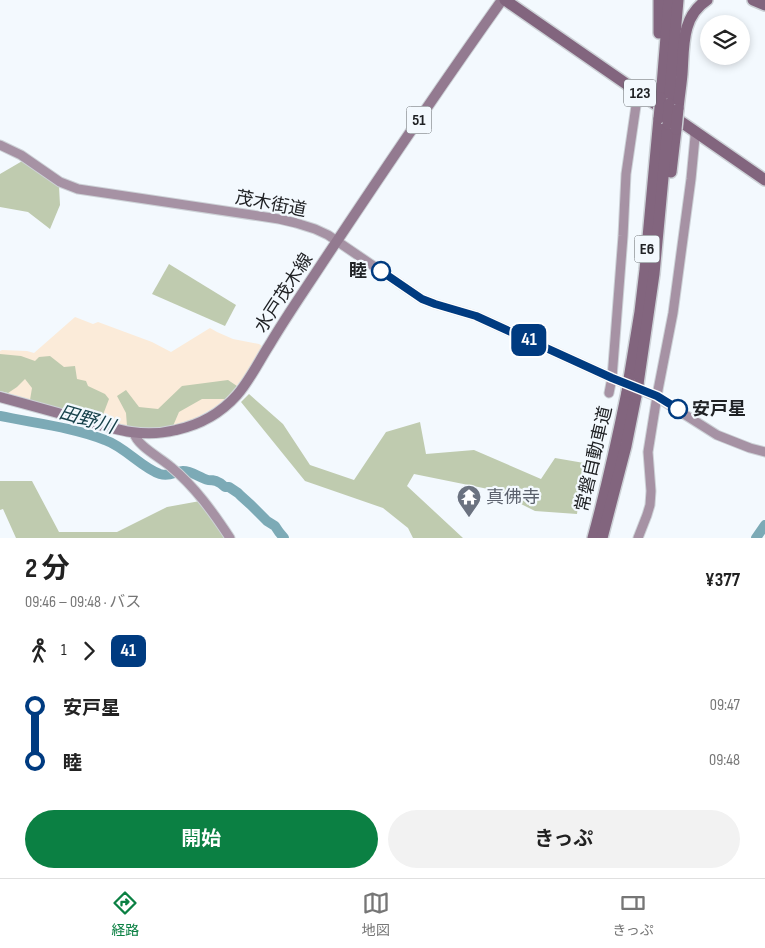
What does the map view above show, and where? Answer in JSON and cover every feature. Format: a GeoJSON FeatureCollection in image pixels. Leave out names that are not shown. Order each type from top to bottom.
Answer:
{"type":"FeatureCollection","features":[{"type":"Feature","properties":{"kind":"highway","name":"123"},"geometry":{"type":"LineString","coordinates":[[503,0],[765,180]]}},
{"type":"Feature","properties":{"kind":"highway"},"geometry":{"type":"LineString","coordinates":[[520,0],[524,10],[533,19]]}},
{"type":"Feature","properties":{"kind":"highway"},"geometry":{"type":"LineString","coordinates":[[659,0],[666,102]]}},
{"type":"Feature","properties":{"kind":"highway"},"geometry":{"type":"LineString","coordinates":[[664,121],[669,0]]}},
{"type":"Feature","properties":{"kind":"highway"},"geometry":{"type":"LineString","coordinates":[[632,378],[635,312],[645,219],[664,121],[678,0]]}},
{"type":"Feature","properties":{"kind":"highway"},"geometry":{"type":"LineString","coordinates":[[666,102],[688,23],[697,8],[706,0]]}},
{"type":"Feature","properties":{"kind":"highway"},"geometry":{"type":"LineString","coordinates":[[752,0],[765,5]]}},
{"type":"Feature","properties":{"kind":"highway","name":"常磐自動車道"},"geometry":{"type":"LineString","coordinates":[[602,538],[626,446],[632,378],[641,364],[653,317],[664,121]]}},
{"type":"Feature","properties":{"kind":"highway","name":"常磐自動車道"},"geometry":{"type":"LineString","coordinates":[[593,538],[631,394]]}},
{"type":"Feature","properties":{"kind":"main road","name":"水戸茂木線"},"geometry":{"type":"LineString","coordinates":[[0,397],[134,433],[161,433],[192,425],[208,418],[227,404],[244,385],[337,241],[503,0]]}},
{"type":"Feature","properties":{"kind":"street"},"geometry":{"type":"LineString","coordinates":[[609,394],[612,378],[626,174],[638,92]]}},
{"type":"Feature","properties":{"kind":"street"},"geometry":{"type":"LineString","coordinates":[[638,538],[650,505],[651,491],[648,452],[673,313],[691,178],[694,130]]}},
{"type":"Feature","properties":{"kind":"street","name":"茂木街道"},"geometry":{"type":"LineString","coordinates":[[0,145],[21,155],[60,182],[78,189],[279,219],[315,229],[337,241],[422,299],[476,316],[612,378],[657,396],[717,435],[765,452]]}},
{"type":"Feature","properties":{"kind":"street"},"geometry":{"type":"LineString","coordinates":[[134,433],[136,439],[142,445],[171,467],[195,489],[214,513],[230,538]]}},
{"type":"Feature","properties":{"kind":"shaded area"},"geometry":{"type":"Polygon","coordinates":[[[75,317],[93,324],[98,322],[152,342],[171,352],[210,328],[233,339],[262,346],[244,377],[225,399],[194,419],[173,426],[135,427],[114,424],[8,393],[3,389],[0,385],[0,351],[27,351],[34,353],[75,317]]]}},
{"type":"Feature","properties":{"kind":"green space"},"geometry":{"type":"Polygon","coordinates":[[[24,160],[59,186],[60,205],[50,229],[28,212],[0,207],[0,174],[24,160]]]}},
{"type":"Feature","properties":{"kind":"green space"},"geometry":{"type":"Polygon","coordinates":[[[169,264],[236,305],[225,326],[152,294],[169,264]]]}},
{"type":"Feature","properties":{"kind":"green space"},"geometry":{"type":"Polygon","coordinates":[[[0,354],[21,356],[35,361],[39,357],[50,356],[64,367],[75,366],[77,379],[86,381],[88,386],[105,394],[109,399],[101,420],[30,400],[32,388],[25,379],[8,393],[0,391],[0,354]]]}},
{"type":"Feature","properties":{"kind":"green space"},"geometry":{"type":"Polygon","coordinates":[[[228,380],[237,386],[225,399],[202,399],[179,412],[173,426],[167,427],[139,428],[127,426],[126,413],[117,396],[126,390],[139,407],[158,409],[182,386],[228,380]]]}},
{"type":"Feature","properties":{"kind":"green space"},"geometry":{"type":"Polygon","coordinates":[[[249,394],[283,424],[310,465],[354,480],[386,432],[420,422],[426,454],[474,450],[541,479],[555,458],[584,463],[577,514],[535,511],[493,490],[414,474],[407,486],[463,538],[413,538],[408,528],[383,508],[305,481],[241,402],[249,394]]]}},
{"type":"Feature","properties":{"kind":"green space"},"geometry":{"type":"Polygon","coordinates":[[[0,481],[32,481],[59,532],[117,532],[167,507],[200,501],[225,538],[16,538],[3,509],[0,510],[0,481]]]}},
{"type":"Feature","properties":{"kind":"waterway","name":"田野川"},"geometry":{"type":"LineString","coordinates":[[0,416],[93,436],[112,443],[160,474],[167,475],[186,471],[205,479],[217,481],[238,493],[267,521],[275,526],[284,538]]}},
{"type":"Feature","properties":{"kind":"waterway","name":"田野川"},"geometry":{"type":"LineString","coordinates":[[756,538],[765,525]]}},
{"type":"Feature","properties":{"kind":"bus line","name":"41"},"geometry":{"type":"LineString","coordinates":[[381,271],[422,299],[476,316],[612,378],[657,396],[678,409]]}},
{"type":"Feature","properties":{"kind":"place","name":"睦"},"geometry":{"type":"Point","coordinates":[381,271]}},
{"type":"Feature","properties":{"kind":"place","name":"安戸星"},"geometry":{"type":"Point","coordinates":[678,409]}},
{"type":"Feature","properties":{"kind":"place","name":"真佛寺"},"geometry":{"type":"Point","coordinates":[469,518]}}]}
